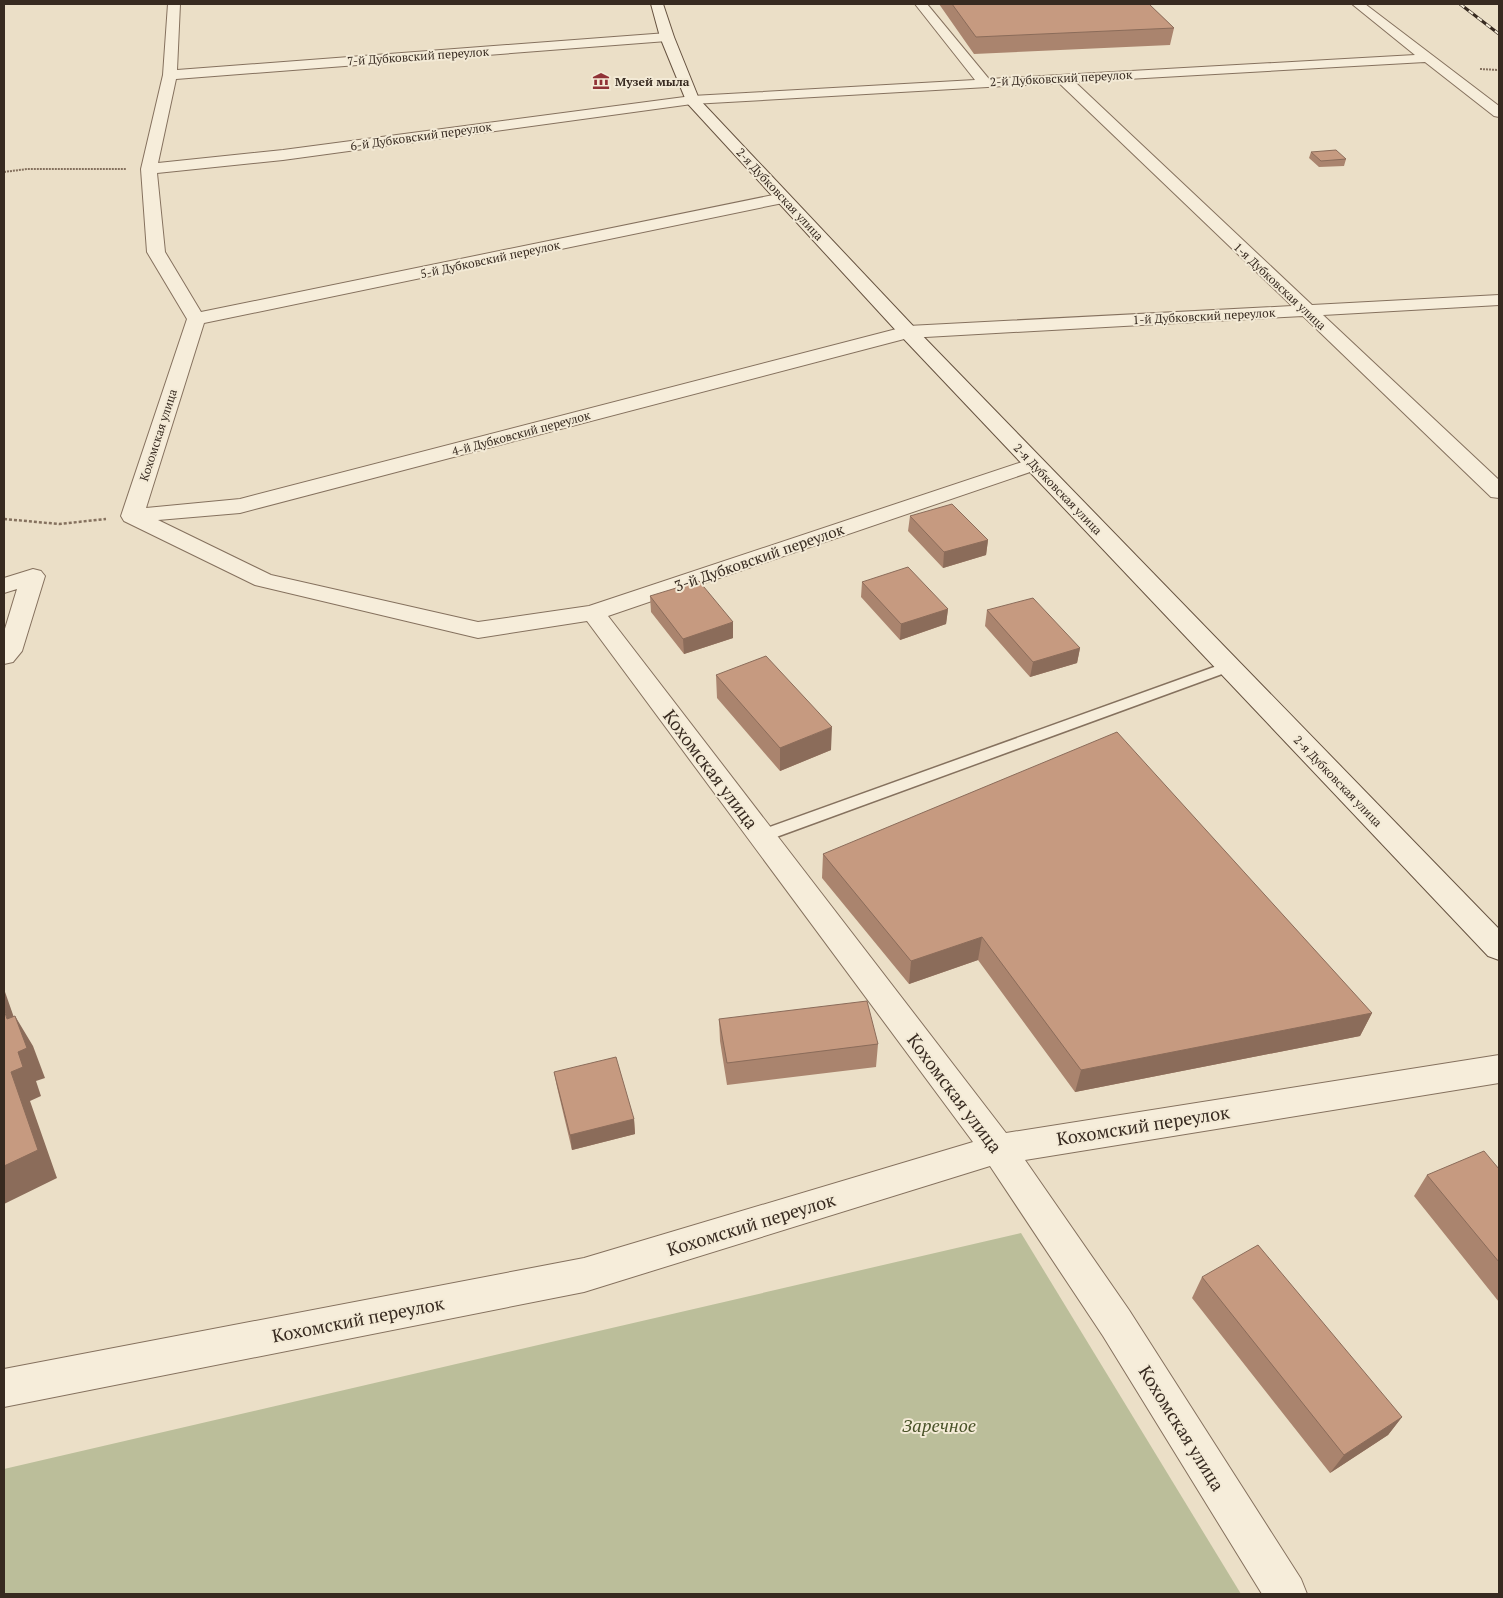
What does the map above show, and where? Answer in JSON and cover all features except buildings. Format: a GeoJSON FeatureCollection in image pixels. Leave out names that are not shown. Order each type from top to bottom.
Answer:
{"type":"FeatureCollection","features":[{"type":"Feature","properties":{"kind":"street"},"geometry":{"type":"LineString","coordinates":[[174,4],[170,75],[149,169],[156,252],[196,320]]}},
{"type":"Feature","properties":{"kind":"street","name":"2-я Дубковская улица"},"geometry":{"type":"LineString","coordinates":[[657,4],[667,37],[692,100],[908,332],[1499,948]]}},
{"type":"Feature","properties":{"kind":"street"},"geometry":{"type":"LineString","coordinates":[[921,4],[984,82]]}},
{"type":"Feature","properties":{"kind":"street"},"geometry":{"type":"LineString","coordinates":[[1358,4],[1499,112]]}},
{"type":"Feature","properties":{"kind":"street","name":"7-й Дубковский переулок"},"geometry":{"type":"LineString","coordinates":[[170,75],[667,37]]}},
{"type":"Feature","properties":{"kind":"street","name":"2-й Дубковский переулок"},"geometry":{"type":"LineString","coordinates":[[692,100],[1430,58]]}},
{"type":"Feature","properties":{"kind":"street","name":"1-я Дубковская улица"},"geometry":{"type":"LineString","coordinates":[[1063,79],[1499,492]]}},
{"type":"Feature","properties":{"kind":"street","name":"6-й Дубковский переулок"},"geometry":{"type":"LineString","coordinates":[[149,169],[283,155],[692,100]]}},
{"type":"Feature","properties":{"kind":"street","name":"5-й Дубковский переулок"},"geometry":{"type":"LineString","coordinates":[[196,320],[783,198]]}},
{"type":"Feature","properties":{"kind":"street","name":"1-й Дубковский переулок"},"geometry":{"type":"LineString","coordinates":[[908,332],[1499,300]]}},
{"type":"Feature","properties":{"kind":"street","name":"Кохомская улица"},"geometry":{"type":"LineString","coordinates":[[132,516],[196,320]]}},
{"type":"Feature","properties":{"kind":"street","name":"4-й Дубковский переулок"},"geometry":{"type":"LineString","coordinates":[[132,516],[240,506],[908,332]]}},
{"type":"Feature","properties":{"kind":"street","name":"3-й Дубковский переулок"},"geometry":{"type":"LineString","coordinates":[[132,516],[263,580],[478,630],[593,613],[1035,464]]}},
{"type":"Feature","properties":{"kind":"street"},"geometry":{"type":"LineString","coordinates":[[4,586],[33,576],[10,651],[4,656]]}},
{"type":"Feature","properties":{"kind":"street","name":"Кохомская улица"},"geometry":{"type":"LineString","coordinates":[[593,613],[998,1149],[1116,1323],[1286,1594]]}},
{"type":"Feature","properties":{"kind":"street","name":"Кохомский переулок"},"geometry":{"type":"LineString","coordinates":[[4,1388],[584,1275],[998,1149],[1499,1069]]}},
{"type":"Feature","properties":{"kind":"lane"},"geometry":{"type":"LineString","coordinates":[[762,836],[1228,667]]}},
{"type":"Feature","properties":{"kind":"path"},"geometry":{"type":"LineString","coordinates":[[4,172],[27,169],[149,169]]}},
{"type":"Feature","properties":{"kind":"path"},"geometry":{"type":"LineString","coordinates":[[4,519],[59,524],[132,516]]}},
{"type":"Feature","properties":{"kind":"green space","name":"Заречное"},"geometry":{"type":"Polygon","coordinates":[[[1021,1233],[1241,1594],[4,1594],[4,1469],[1021,1233]]]}},
{"type":"Feature","properties":{"kind":"railway"},"geometry":{"type":"LineString","coordinates":[[1460,4],[1499,34]]}},
{"type":"Feature","properties":{"kind":"place","name":"Музей мыла"},"geometry":{"type":"Point","coordinates":[601,81]}}]}
